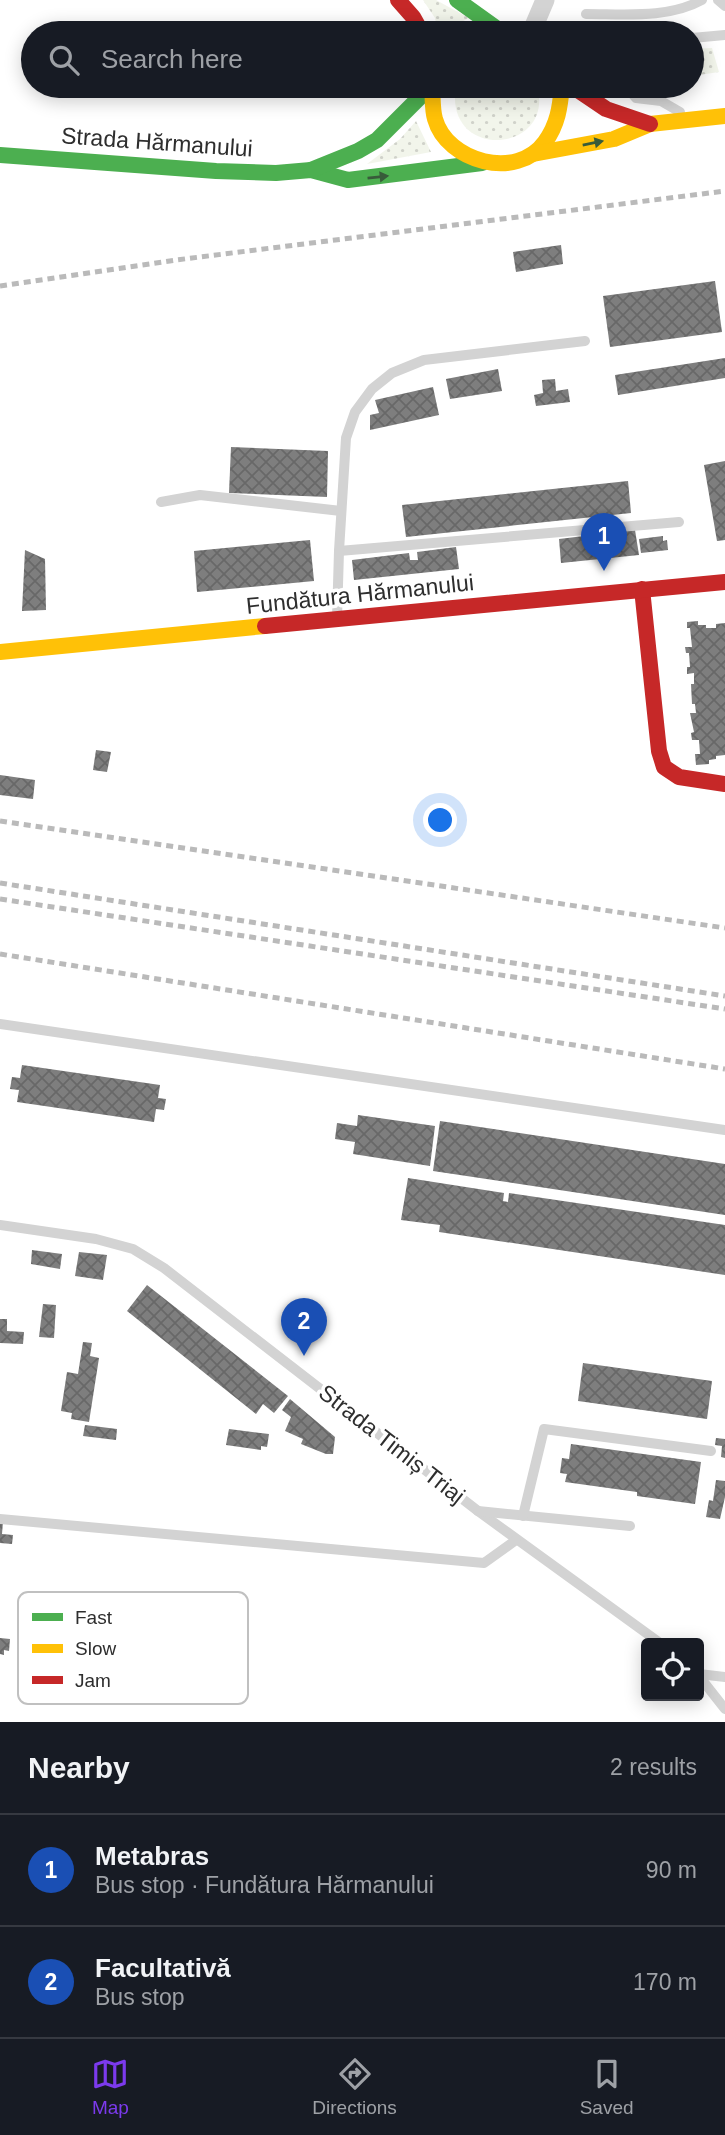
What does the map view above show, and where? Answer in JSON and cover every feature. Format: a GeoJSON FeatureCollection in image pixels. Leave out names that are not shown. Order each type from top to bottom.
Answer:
{"type":"FeatureCollection","features":[{"type":"Feature","properties":{"kind":"main road"},"geometry":{"type":"LineString","coordinates":[[398,0],[416,21]]}},
{"type":"Feature","properties":{"kind":"main road"},"geometry":{"type":"LineString","coordinates":[[457,0],[486,21]]}},
{"type":"Feature","properties":{"kind":"main road","name":"Strada Hărmanului"},"geometry":{"type":"LineString","coordinates":[[0,155],[216,171],[276,173],[311,170],[358,151],[377,140],[420,98]]}},
{"type":"Feature","properties":{"kind":"main road","name":"Strada Hărmanului"},"geometry":{"type":"LineString","coordinates":[[432,98],[433,114],[443,136],[460,153],[482,163]]}},
{"type":"Feature","properties":{"kind":"main road"},"geometry":{"type":"LineString","coordinates":[[533,154],[544,145],[559,122],[562,98]]}},
{"type":"Feature","properties":{"kind":"main road","name":"Strada Hărmanului"},"geometry":{"type":"LineString","coordinates":[[590,98],[606,109],[650,124]]}},
{"type":"Feature","properties":{"kind":"main road","name":"Strada Hărmanului"},"geometry":{"type":"LineString","coordinates":[[311,170],[348,180],[482,163],[509,163],[533,154],[614,139],[650,124],[725,116]]}},
{"type":"Feature","properties":{"kind":"main road","name":"Fundătura Hărmanului"},"geometry":{"type":"LineString","coordinates":[[0,652],[725,582]]}},
{"type":"Feature","properties":{"kind":"main road"},"geometry":{"type":"LineString","coordinates":[[642,589],[659,751],[664,768],[679,776],[725,784]]}},
{"type":"Feature","properties":{"kind":"street"},"geometry":{"type":"LineString","coordinates":[[536,21],[545,0]]}},
{"type":"Feature","properties":{"kind":"lane"},"geometry":{"type":"LineString","coordinates":[[586,14],[643,14],[686,9],[702,0]]}},
{"type":"Feature","properties":{"kind":"lane"},"geometry":{"type":"LineString","coordinates":[[718,0],[725,6]]}},
{"type":"Feature","properties":{"kind":"lane"},"geometry":{"type":"LineString","coordinates":[[704,37],[725,35]]}},
{"type":"Feature","properties":{"kind":"lane"},"geometry":{"type":"LineString","coordinates":[[642,98],[661,101],[692,119]]}},
{"type":"Feature","properties":{"kind":"lane"},"geometry":{"type":"LineString","coordinates":[[337,620],[345,438],[355,412],[372,389],[392,373],[424,360],[585,341]]}},
{"type":"Feature","properties":{"kind":"lane"},"geometry":{"type":"LineString","coordinates":[[161,502],[200,495],[341,511]]}},
{"type":"Feature","properties":{"kind":"lane"},"geometry":{"type":"LineString","coordinates":[[339,551],[679,522]]}},
{"type":"Feature","properties":{"kind":"lane"},"geometry":{"type":"LineString","coordinates":[[0,1024],[725,1130]]}},
{"type":"Feature","properties":{"kind":"lane","name":"Strada Timiș Triaj"},"geometry":{"type":"LineString","coordinates":[[0,1225],[96,1239],[133,1249],[164,1268],[516,1540],[653,1638]]}},
{"type":"Feature","properties":{"kind":"lane"},"geometry":{"type":"LineString","coordinates":[[523,1516],[544,1429],[711,1451]]}},
{"type":"Feature","properties":{"kind":"lane"},"geometry":{"type":"LineString","coordinates":[[478,1511],[630,1526]]}},
{"type":"Feature","properties":{"kind":"lane"},"geometry":{"type":"LineString","coordinates":[[0,1519],[484,1563],[516,1540]]}},
{"type":"Feature","properties":{"kind":"lane"},"geometry":{"type":"LineString","coordinates":[[704,1675],[725,1677]]}},
{"type":"Feature","properties":{"kind":"lane"},"geometry":{"type":"LineString","coordinates":[[704,1682],[725,1709]]}},
{"type":"Feature","properties":{"kind":"shaded area"},"geometry":{"type":"Polygon","coordinates":[[[423,0],[436,0],[469,18],[464,21],[436,21],[423,0]]]}},
{"type":"Feature","properties":{"kind":"shaded area"},"geometry":{"type":"Polygon","coordinates":[[[704,48],[712,48],[719,72],[704,74],[704,48]]]}},
{"type":"Feature","properties":{"kind":"shaded area"},"geometry":{"type":"Polygon","coordinates":[[[456,98],[538,98],[538,109],[531,125],[516,136],[499,140],[481,137],[466,128],[457,111],[456,98]]]}},
{"type":"Feature","properties":{"kind":"shaded area"},"geometry":{"type":"Polygon","coordinates":[[[416,121],[431,152],[367,164],[400,139],[416,121]]]}},
{"type":"Feature","properties":{"kind":"building"},"geometry":{"type":"Polygon","coordinates":[[[561,245],[563,264],[516,272],[513,252],[561,245]]]}},
{"type":"Feature","properties":{"kind":"building"},"geometry":{"type":"Polygon","coordinates":[[[715,281],[722,332],[610,347],[603,296],[715,281]]]}},
{"type":"Feature","properties":{"kind":"building"},"geometry":{"type":"Polygon","coordinates":[[[725,358],[725,378],[618,395],[615,375],[725,358]]]}},
{"type":"Feature","properties":{"kind":"building"},"geometry":{"type":"Polygon","coordinates":[[[498,369],[502,391],[450,399],[446,379],[498,369]]]}},
{"type":"Feature","properties":{"kind":"building"},"geometry":{"type":"Polygon","coordinates":[[[555,379],[556,391],[568,389],[570,402],[536,406],[534,395],[543,393],[542,380],[555,379]]]}},
{"type":"Feature","properties":{"kind":"building"},"geometry":{"type":"Polygon","coordinates":[[[433,387],[439,415],[370,430],[370,415],[379,413],[375,400],[433,387]]]}},
{"type":"Feature","properties":{"kind":"building"},"geometry":{"type":"Polygon","coordinates":[[[231,447],[328,451],[327,497],[229,493],[231,447]]]}},
{"type":"Feature","properties":{"kind":"building"},"geometry":{"type":"Polygon","coordinates":[[[725,461],[725,540],[717,541],[704,465],[725,461]]]}},
{"type":"Feature","properties":{"kind":"building"},"geometry":{"type":"Polygon","coordinates":[[[628,481],[631,513],[406,537],[402,505],[628,481]]]}},
{"type":"Feature","properties":{"kind":"building"},"geometry":{"type":"Polygon","coordinates":[[[635,530],[639,555],[561,563],[559,539],[635,530]]]}},
{"type":"Feature","properties":{"kind":"building"},"geometry":{"type":"Polygon","coordinates":[[[663,536],[663,541],[667,540],[668,550],[641,553],[639,539],[663,536]]]}},
{"type":"Feature","properties":{"kind":"building"},"geometry":{"type":"Polygon","coordinates":[[[310,540],[314,581],[197,592],[194,551],[310,540]]]}},
{"type":"Feature","properties":{"kind":"building"},"geometry":{"type":"Polygon","coordinates":[[[456,547],[459,569],[354,580],[352,560],[409,553],[410,560],[418,560],[417,552],[456,547]]]}},
{"type":"Feature","properties":{"kind":"building"},"geometry":{"type":"Polygon","coordinates":[[[25,550],[45,559],[46,610],[22,611],[25,550]]]}},
{"type":"Feature","properties":{"kind":"building"},"geometry":{"type":"Polygon","coordinates":[[[698,621],[698,625],[706,625],[706,628],[716,628],[716,624],[725,623],[725,755],[716,756],[716,759],[709,760],[709,764],[696,765],[695,754],[700,754],[699,740],[692,740],[691,733],[694,732],[690,713],[696,713],[695,704],[692,704],[691,684],[694,684],[694,673],[687,674],[687,667],[690,667],[689,653],[686,653],[685,647],[692,647],[687,622],[698,621]]]}},
{"type":"Feature","properties":{"kind":"building"},"geometry":{"type":"Polygon","coordinates":[[[96,750],[111,752],[107,772],[93,770],[96,750]]]}},
{"type":"Feature","properties":{"kind":"building"},"geometry":{"type":"Polygon","coordinates":[[[0,775],[35,780],[33,799],[0,795],[0,775]]]}},
{"type":"Feature","properties":{"kind":"building"},"geometry":{"type":"Polygon","coordinates":[[[22,1065],[160,1085],[158,1098],[166,1099],[164,1110],[156,1109],[154,1122],[17,1102],[19,1090],[10,1089],[12,1077],[20,1078],[22,1065]]]}},
{"type":"Feature","properties":{"kind":"building"},"geometry":{"type":"Polygon","coordinates":[[[358,1115],[435,1126],[430,1166],[353,1154],[355,1142],[335,1139],[337,1123],[357,1126],[358,1115]]]}},
{"type":"Feature","properties":{"kind":"building"},"geometry":{"type":"Polygon","coordinates":[[[440,1121],[725,1164],[725,1215],[433,1171],[440,1121]]]}},
{"type":"Feature","properties":{"kind":"building"},"geometry":{"type":"Polygon","coordinates":[[[408,1178],[504,1193],[503,1201],[508,1202],[509,1193],[725,1225],[725,1275],[439,1232],[440,1225],[401,1220],[408,1178]]]}},
{"type":"Feature","properties":{"kind":"building"},"geometry":{"type":"Polygon","coordinates":[[[32,1250],[62,1254],[60,1269],[31,1264],[32,1250]]]}},
{"type":"Feature","properties":{"kind":"building"},"geometry":{"type":"Polygon","coordinates":[[[79,1252],[107,1255],[103,1280],[75,1276],[79,1252]]]}},
{"type":"Feature","properties":{"kind":"building"},"geometry":{"type":"Polygon","coordinates":[[[147,1285],[288,1396],[274,1413],[263,1404],[256,1414],[127,1311],[147,1285]]]}},
{"type":"Feature","properties":{"kind":"building"},"geometry":{"type":"Polygon","coordinates":[[[43,1304],[56,1305],[54,1338],[39,1337],[43,1304]]]}},
{"type":"Feature","properties":{"kind":"building"},"geometry":{"type":"Polygon","coordinates":[[[0,1319],[7,1319],[7,1331],[24,1332],[23,1344],[0,1343],[0,1319]]]}},
{"type":"Feature","properties":{"kind":"building"},"geometry":{"type":"Polygon","coordinates":[[[83,1342],[92,1343],[90,1356],[99,1358],[89,1422],[71,1419],[72,1413],[61,1411],[67,1372],[78,1374],[83,1342]]]}},
{"type":"Feature","properties":{"kind":"building"},"geometry":{"type":"Polygon","coordinates":[[[583,1363],[712,1381],[707,1419],[578,1401],[583,1363]]]}},
{"type":"Feature","properties":{"kind":"building"},"geometry":{"type":"Polygon","coordinates":[[[290,1399],[335,1437],[333,1454],[301,1444],[303,1439],[285,1431],[291,1417],[282,1410],[290,1399]]]}},
{"type":"Feature","properties":{"kind":"building"},"geometry":{"type":"Polygon","coordinates":[[[85,1425],[117,1429],[116,1440],[83,1436],[85,1425]]]}},
{"type":"Feature","properties":{"kind":"building"},"geometry":{"type":"Polygon","coordinates":[[[229,1429],[269,1434],[267,1447],[261,1446],[261,1450],[226,1445],[229,1429]]]}},
{"type":"Feature","properties":{"kind":"building"},"geometry":{"type":"Polygon","coordinates":[[[716,1438],[725,1439],[725,1458],[721,1457],[722,1446],[715,1445],[716,1438]]]}},
{"type":"Feature","properties":{"kind":"building"},"geometry":{"type":"Polygon","coordinates":[[[571,1444],[701,1462],[695,1504],[637,1496],[637,1492],[565,1482],[567,1474],[560,1473],[562,1458],[569,1459],[571,1444]]]}},
{"type":"Feature","properties":{"kind":"building"},"geometry":{"type":"Polygon","coordinates":[[[716,1480],[725,1481],[720,1519],[706,1517],[709,1500],[713,1501],[716,1480]]]}},
{"type":"Feature","properties":{"kind":"building"},"geometry":{"type":"Polygon","coordinates":[[[0,1522],[3,1522],[2,1534],[13,1535],[12,1544],[0,1543],[0,1522]]]}},
{"type":"Feature","properties":{"kind":"building"},"geometry":{"type":"Polygon","coordinates":[[[0,1638],[10,1639],[9,1651],[4,1650],[4,1655],[0,1654],[0,1638]]]}},
{"type":"Feature","properties":{"kind":"railway"},"geometry":{"type":"LineString","coordinates":[[0,286],[176,260],[725,191]]}},
{"type":"Feature","properties":{"kind":"railway"},"geometry":{"type":"LineString","coordinates":[[0,821],[725,928]]}},
{"type":"Feature","properties":{"kind":"railway"},"geometry":{"type":"LineString","coordinates":[[0,883],[725,996]]}},
{"type":"Feature","properties":{"kind":"railway"},"geometry":{"type":"LineString","coordinates":[[0,899],[725,1009]]}},
{"type":"Feature","properties":{"kind":"railway"},"geometry":{"type":"LineString","coordinates":[[0,954],[725,1069]]}},
{"type":"Feature","properties":{"kind":"traffic: fast"},"geometry":{"type":"LineString","coordinates":[[457,0],[486,21]]}},
{"type":"Feature","properties":{"kind":"traffic: fast"},"geometry":{"type":"LineString","coordinates":[[311,170],[358,151],[377,140],[419,98]]}},
{"type":"Feature","properties":{"kind":"traffic: fast"},"geometry":{"type":"LineString","coordinates":[[0,155],[216,171],[276,173],[311,170],[348,180],[482,163]]}},
{"type":"Feature","properties":{"kind":"traffic: slow"},"geometry":{"type":"LineString","coordinates":[[433,98],[435,119],[442,134],[453,146],[484,161],[501,163],[518,161],[533,154],[545,142],[558,115],[560,98]]}},
{"type":"Feature","properties":{"kind":"traffic: slow"},"geometry":{"type":"LineString","coordinates":[[533,154],[614,139],[650,124],[725,116]]}},
{"type":"Feature","properties":{"kind":"traffic: slow"},"geometry":{"type":"LineString","coordinates":[[0,652],[265,626]]}},
{"type":"Feature","properties":{"kind":"traffic: jam"},"geometry":{"type":"LineString","coordinates":[[398,0],[415,21]]}},
{"type":"Feature","properties":{"kind":"traffic: jam"},"geometry":{"type":"LineString","coordinates":[[590,98],[606,109],[650,124]]}},
{"type":"Feature","properties":{"kind":"traffic: jam"},"geometry":{"type":"LineString","coordinates":[[265,626],[725,582]]}},
{"type":"Feature","properties":{"kind":"traffic: jam"},"geometry":{"type":"LineString","coordinates":[[642,589],[659,751],[664,767],[679,777],[725,784]]}},
{"type":"Feature","properties":{"kind":"place","name":"Metabras"},"geometry":{"type":"Point","coordinates":[604,571]}},
{"type":"Feature","properties":{"kind":"place","name":"Facultativă"},"geometry":{"type":"Point","coordinates":[304,1356]}}]}
